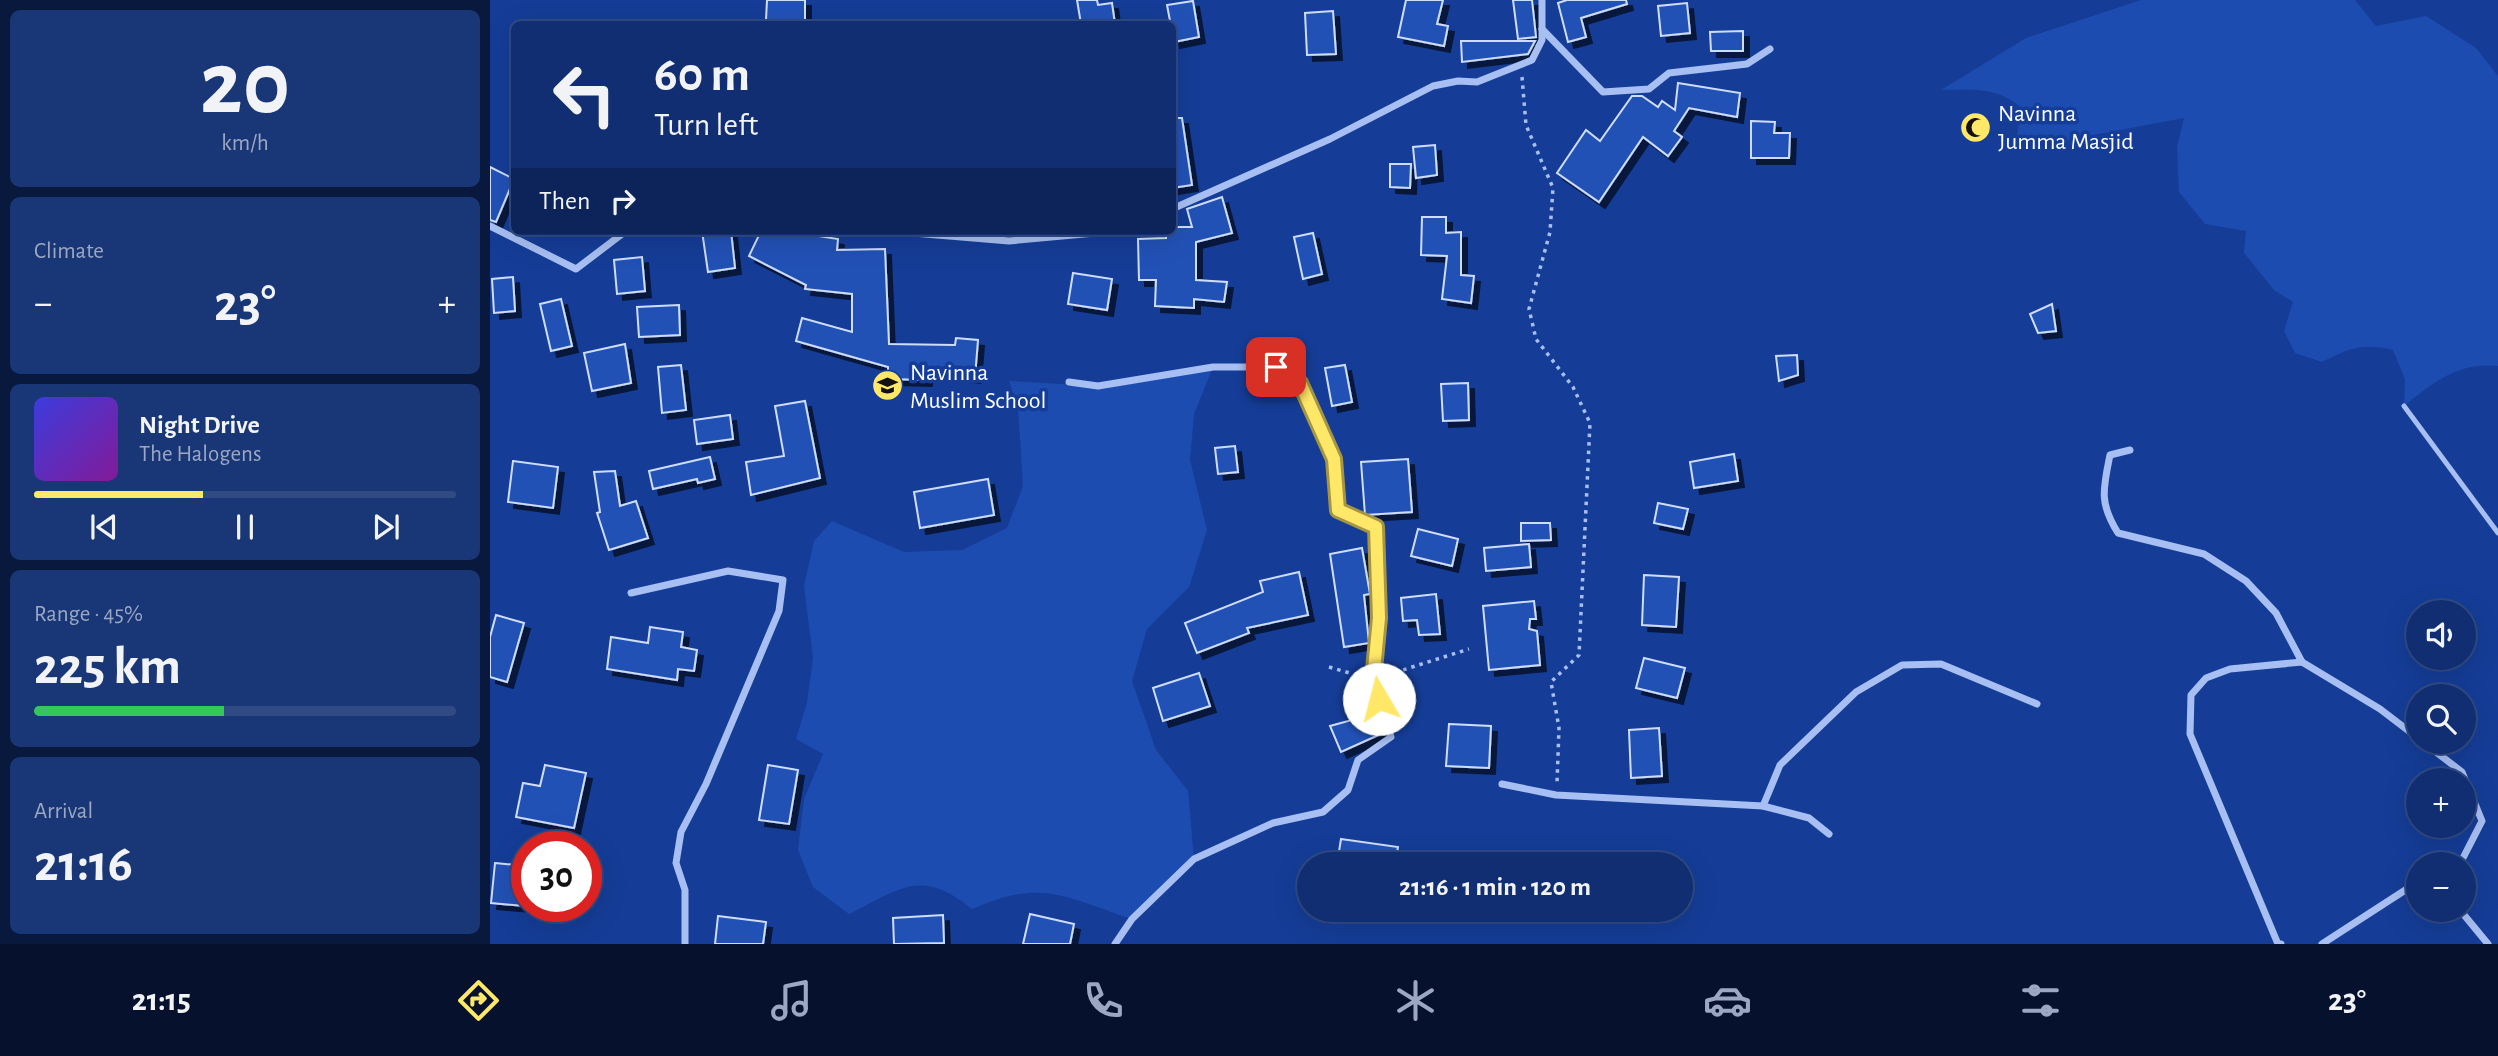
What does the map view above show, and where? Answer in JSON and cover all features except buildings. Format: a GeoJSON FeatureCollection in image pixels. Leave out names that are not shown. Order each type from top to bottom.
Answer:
{"type":"FeatureCollection","features":[{"type":"Feature","properties":{"kind":"street"},"geometry":{"type":"LineString","coordinates":[[1176,207],[1330,139],[1433,86],[1458,81],[1477,82],[1532,60],[1542,40],[1542,0]]}},
{"type":"Feature","properties":{"kind":"street"},"geometry":{"type":"LineString","coordinates":[[1542,29],[1603,92],[1649,89],[1669,73],[1747,64],[1770,48]]}},
{"type":"Feature","properties":{"kind":"street"},"geometry":{"type":"LineString","coordinates":[[490,226],[576,269],[621,235]]}},
{"type":"Feature","properties":{"kind":"street"},"geometry":{"type":"LineString","coordinates":[[937,235],[1009,241],[1074,235]]}},
{"type":"Feature","properties":{"kind":"street"},"geometry":{"type":"LineString","coordinates":[[1069,382],[1098,386],[1213,367],[1276,367],[1300,383],[1334,459],[1338,510],[1376,527],[1379,618],[1373,680],[1391,737],[1358,760],[1348,790],[1323,812],[1273,823],[1194,859],[1132,919],[1115,944]]}},
{"type":"Feature","properties":{"kind":"street"},"geometry":{"type":"LineString","coordinates":[[2130,450],[2110,455],[2104,484],[2105,514],[2118,533],[2204,554],[2246,581],[2276,613],[2302,662],[2380,709],[2406,729]]}},
{"type":"Feature","properties":{"kind":"street"},"geometry":{"type":"LineString","coordinates":[[631,593],[728,571],[783,580],[779,611],[706,784],[681,832],[676,863],[685,891],[685,944]]}},
{"type":"Feature","properties":{"kind":"street"},"geometry":{"type":"LineString","coordinates":[[2281,944],[2278,944],[2190,734],[2191,695],[2206,678],[2230,669],[2302,662]]}},
{"type":"Feature","properties":{"kind":"street"},"geometry":{"type":"LineString","coordinates":[[1763,806],[1780,765],[1856,692],[1902,664],[1941,664],[2037,704]]}},
{"type":"Feature","properties":{"kind":"street"},"geometry":{"type":"LineString","coordinates":[[2439,754],[2462,772],[2482,821],[2466,852]]}},
{"type":"Feature","properties":{"kind":"street"},"geometry":{"type":"LineString","coordinates":[[1502,785],[1556,795],[1763,806],[1810,818],[1829,834]]}},
{"type":"Feature","properties":{"kind":"street"},"geometry":{"type":"LineString","coordinates":[[2322,944],[2406,890]]}},
{"type":"Feature","properties":{"kind":"street"},"geometry":{"type":"LineString","coordinates":[[2470,922],[2488,944]]}},
{"type":"Feature","properties":{"kind":"lane"},"geometry":{"type":"LineString","coordinates":[[2404,406],[2498,533]]}},
{"type":"Feature","properties":{"kind":"path"},"geometry":{"type":"LineString","coordinates":[[1521,64],[1526,125],[1553,188],[1550,232],[1529,309],[1536,339],[1573,387],[1590,423],[1580,655],[1551,682],[1559,728],[1556,795]]}},
{"type":"Feature","properties":{"kind":"path"},"geometry":{"type":"LineString","coordinates":[[1329,667],[1373,680],[1469,649]]}},
{"type":"Feature","properties":{"kind":"shaded area"},"geometry":{"type":"Polygon","coordinates":[[[2141,0],[2355,0],[2376,26],[2426,16],[2476,48],[2498,76],[2498,366],[2470,367],[2458,371],[2436,382],[2404,406],[2405,379],[2393,350],[2356,348],[2322,362],[2295,353],[2284,331],[2293,302],[2274,290],[2244,253],[2246,231],[2205,224],[2179,192],[2177,147],[2184,118],[2014,150],[2022,108],[1994,93],[1941,90],[2026,38],[2141,0]]]}},
{"type":"Feature","properties":{"kind":"shaded area"},"geometry":{"type":"Polygon","coordinates":[[[1213,367],[1194,414],[1190,460],[1207,530],[1189,587],[1147,629],[1132,681],[1156,750],[1188,791],[1194,859],[1132,919],[1053,894],[1017,894],[972,909],[954,896],[924,886],[897,890],[849,914],[813,887],[798,850],[804,799],[823,754],[796,739],[807,703],[813,658],[804,586],[814,541],[832,521],[904,552],[962,550],[1007,528],[1023,486],[1018,407],[1009,381],[1098,386],[1213,367]]]}},
{"type":"Feature","properties":{"kind":"place","name":"Navinna Jumma Masjid"},"geometry":{"type":"Point","coordinates":[1975,127]}},
{"type":"Feature","properties":{"kind":"place","name":"Navinna Muslim School"},"geometry":{"type":"Point","coordinates":[887,386]}},
{"type":"Feature","properties":{"kind":"route"},"geometry":{"type":"LineString","coordinates":[[1276,367],[1300,383],[1334,459],[1338,510],[1376,527],[1379,618],[1373,680],[1379,699]]}}]}
